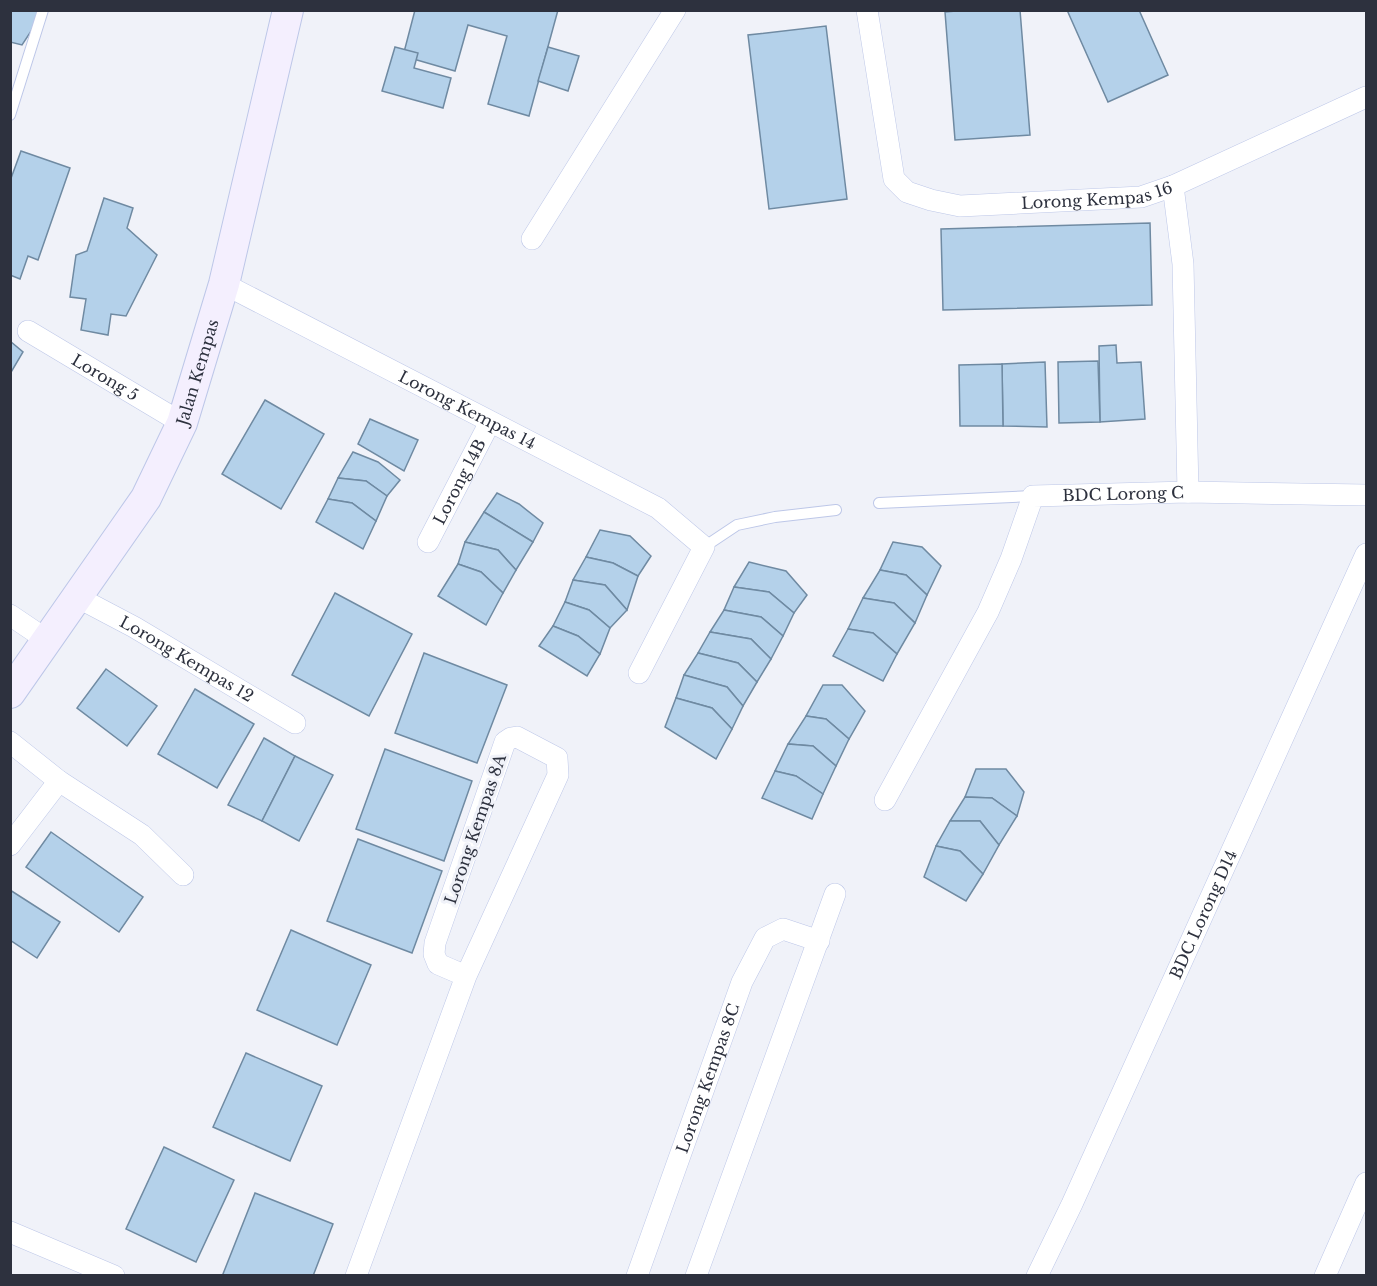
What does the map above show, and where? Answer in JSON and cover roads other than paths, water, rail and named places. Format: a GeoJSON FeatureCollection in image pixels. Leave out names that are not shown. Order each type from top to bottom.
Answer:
{"type":"FeatureCollection","features":[{"type":"Feature","properties":{"kind":"street","name":"Jalan Kempas"},"geometry":{"type":"LineString","coordinates":[[10,693],[146,498],[182,423],[224,284],[288,10]]}},
{"type":"Feature","properties":{"kind":"street"},"geometry":{"type":"LineString","coordinates":[[532,239],[675,10]]}},
{"type":"Feature","properties":{"kind":"street","name":"Lorong Kempas 16"},"geometry":{"type":"LineString","coordinates":[[867,10],[894,179],[907,192],[960,206],[1141,197],[1173,186],[1183,264],[1188,492]]}},
{"type":"Feature","properties":{"kind":"street"},"geometry":{"type":"LineString","coordinates":[[1173,186],[1366,98]]}},
{"type":"Feature","properties":{"kind":"street","name":"Lorong Kempas 14"},"geometry":{"type":"LineString","coordinates":[[224,284],[658,508],[704,547]]}},
{"type":"Feature","properties":{"kind":"street","name":"Lorong 5"},"geometry":{"type":"LineString","coordinates":[[28,332],[182,423]]}},
{"type":"Feature","properties":{"kind":"street","name":"Lorong 14B"},"geometry":{"type":"LineString","coordinates":[[428,542],[490,422]]}},
{"type":"Feature","properties":{"kind":"street","name":"BDC Lorong C"},"geometry":{"type":"LineString","coordinates":[[1034,496],[1188,492],[1366,495]]}},
{"type":"Feature","properties":{"kind":"street"},"geometry":{"type":"LineString","coordinates":[[885,800],[988,612],[1011,559],[1034,496]]}},
{"type":"Feature","properties":{"kind":"street"},"geometry":{"type":"LineString","coordinates":[[639,673],[704,547]]}},
{"type":"Feature","properties":{"kind":"street","name":"BDC Lorong D14"},"geometry":{"type":"LineString","coordinates":[[1037,1275],[1077,1193],[1366,554]]}},
{"type":"Feature","properties":{"kind":"street","name":"Lorong Kempas 12"},"geometry":{"type":"LineString","coordinates":[[77,597],[134,627],[295,723]]}},
{"type":"Feature","properties":{"kind":"street"},"geometry":{"type":"LineString","coordinates":[[10,615],[47,640]]}},
{"type":"Feature","properties":{"kind":"street","name":"Lorong Kempas 8A"},"geometry":{"type":"LineString","coordinates":[[356,1275],[466,976],[558,775],[557,758],[517,737],[505,742],[435,943],[434,954],[438,964],[466,976]]}},
{"type":"Feature","properties":{"kind":"street"},"geometry":{"type":"LineString","coordinates":[[10,742],[59,781],[142,835],[183,875]]}},
{"type":"Feature","properties":{"kind":"street"},"geometry":{"type":"LineString","coordinates":[[10,845],[59,781]]}},
{"type":"Feature","properties":{"kind":"street"},"geometry":{"type":"LineString","coordinates":[[696,1275],[835,894]]}},
{"type":"Feature","properties":{"kind":"street","name":"Lorong Kempas 8C"},"geometry":{"type":"LineString","coordinates":[[637,1275],[742,982],[765,938],[783,929],[819,941]]}},
{"type":"Feature","properties":{"kind":"street"},"geometry":{"type":"LineString","coordinates":[[1324,1275],[1366,1183]]}},
{"type":"Feature","properties":{"kind":"street"},"geometry":{"type":"LineString","coordinates":[[10,1232],[114,1275]]}},
{"type":"Feature","properties":{"kind":"lane"},"geometry":{"type":"LineString","coordinates":[[10,115],[43,10]]}},
{"type":"Feature","properties":{"kind":"lane","name":"BDC Lorong C"},"geometry":{"type":"LineString","coordinates":[[879,503],[1034,496]]}},
{"type":"Feature","properties":{"kind":"lane"},"geometry":{"type":"LineString","coordinates":[[704,547],[737,525],[775,517],[836,510]]}}]}
